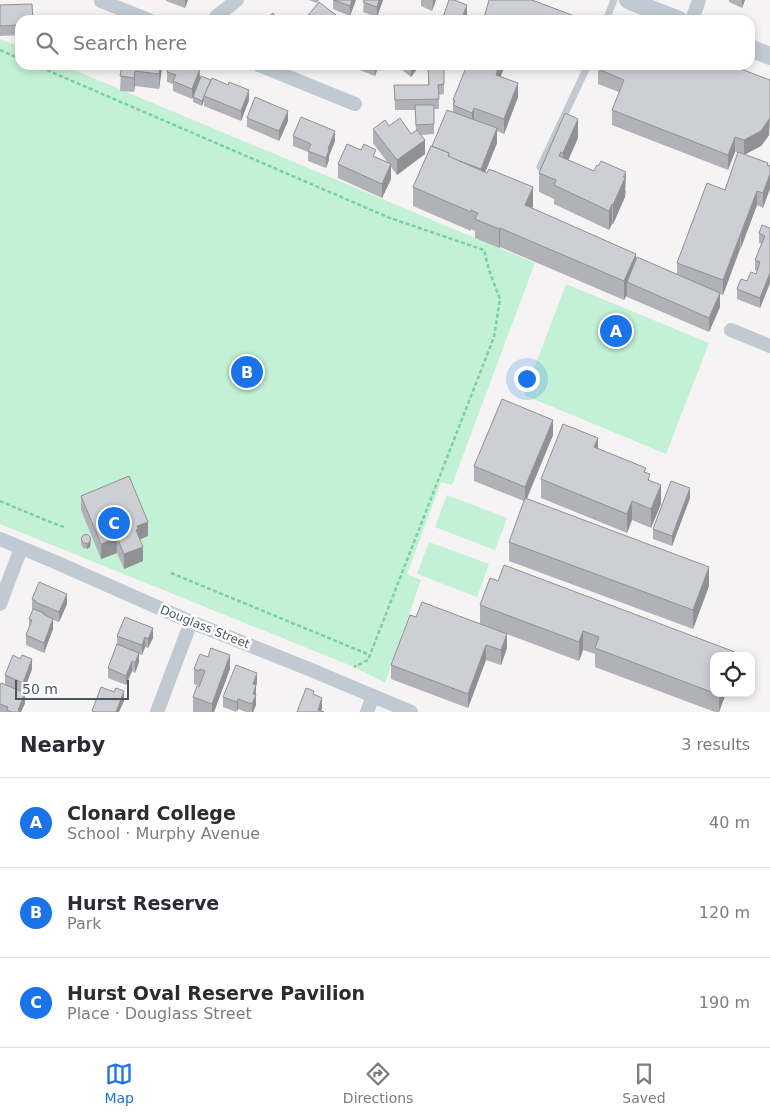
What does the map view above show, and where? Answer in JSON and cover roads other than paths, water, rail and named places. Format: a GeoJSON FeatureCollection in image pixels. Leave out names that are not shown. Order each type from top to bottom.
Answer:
{"type":"FeatureCollection","features":[{"type":"Feature","properties":{"kind":"street"},"geometry":{"type":"LineString","coordinates":[[101,0],[137,15]]}},
{"type":"Feature","properties":{"kind":"street"},"geometry":{"type":"LineString","coordinates":[[219,15],[237,0]]}},
{"type":"Feature","properties":{"kind":"street"},"geometry":{"type":"LineString","coordinates":[[628,0],[666,15]]}},
{"type":"Feature","properties":{"kind":"street"},"geometry":{"type":"LineString","coordinates":[[694,15],[699,0]]}},
{"type":"Feature","properties":{"kind":"street"},"geometry":{"type":"LineString","coordinates":[[755,50],[770,56]]}},
{"type":"Feature","properties":{"kind":"street"},"geometry":{"type":"LineString","coordinates":[[271,70],[355,104]]}},
{"type":"Feature","properties":{"kind":"street"},"geometry":{"type":"LineString","coordinates":[[731,330],[770,346]]}},
{"type":"Feature","properties":{"kind":"street","name":"Douglass Street"},"geometry":{"type":"LineString","coordinates":[[0,539],[191,622],[411,712]]}},
{"type":"Feature","properties":{"kind":"street"},"geometry":{"type":"LineString","coordinates":[[0,604],[21,548]]}},
{"type":"Feature","properties":{"kind":"street"},"geometry":{"type":"LineString","coordinates":[[157,712],[191,622]]}},
{"type":"Feature","properties":{"kind":"street"},"geometry":{"type":"LineString","coordinates":[[367,712],[374,696]]}},
{"type":"Feature","properties":{"kind":"lane"},"geometry":{"type":"LineString","coordinates":[[608,15],[614,0]]}},
{"type":"Feature","properties":{"kind":"lane"},"geometry":{"type":"LineString","coordinates":[[540,167],[586,70]]}},
{"type":"Feature","properties":{"kind":"place","name":"Clonard College"},"geometry":{"type":"Point","coordinates":[616,331]}},
{"type":"Feature","properties":{"kind":"place","name":"Hurst Reserve"},"geometry":{"type":"Point","coordinates":[247,372]}},
{"type":"Feature","properties":{"kind":"place","name":"Hurst Oval Reserve Pavilion"},"geometry":{"type":"Point","coordinates":[114,523]}}]}
